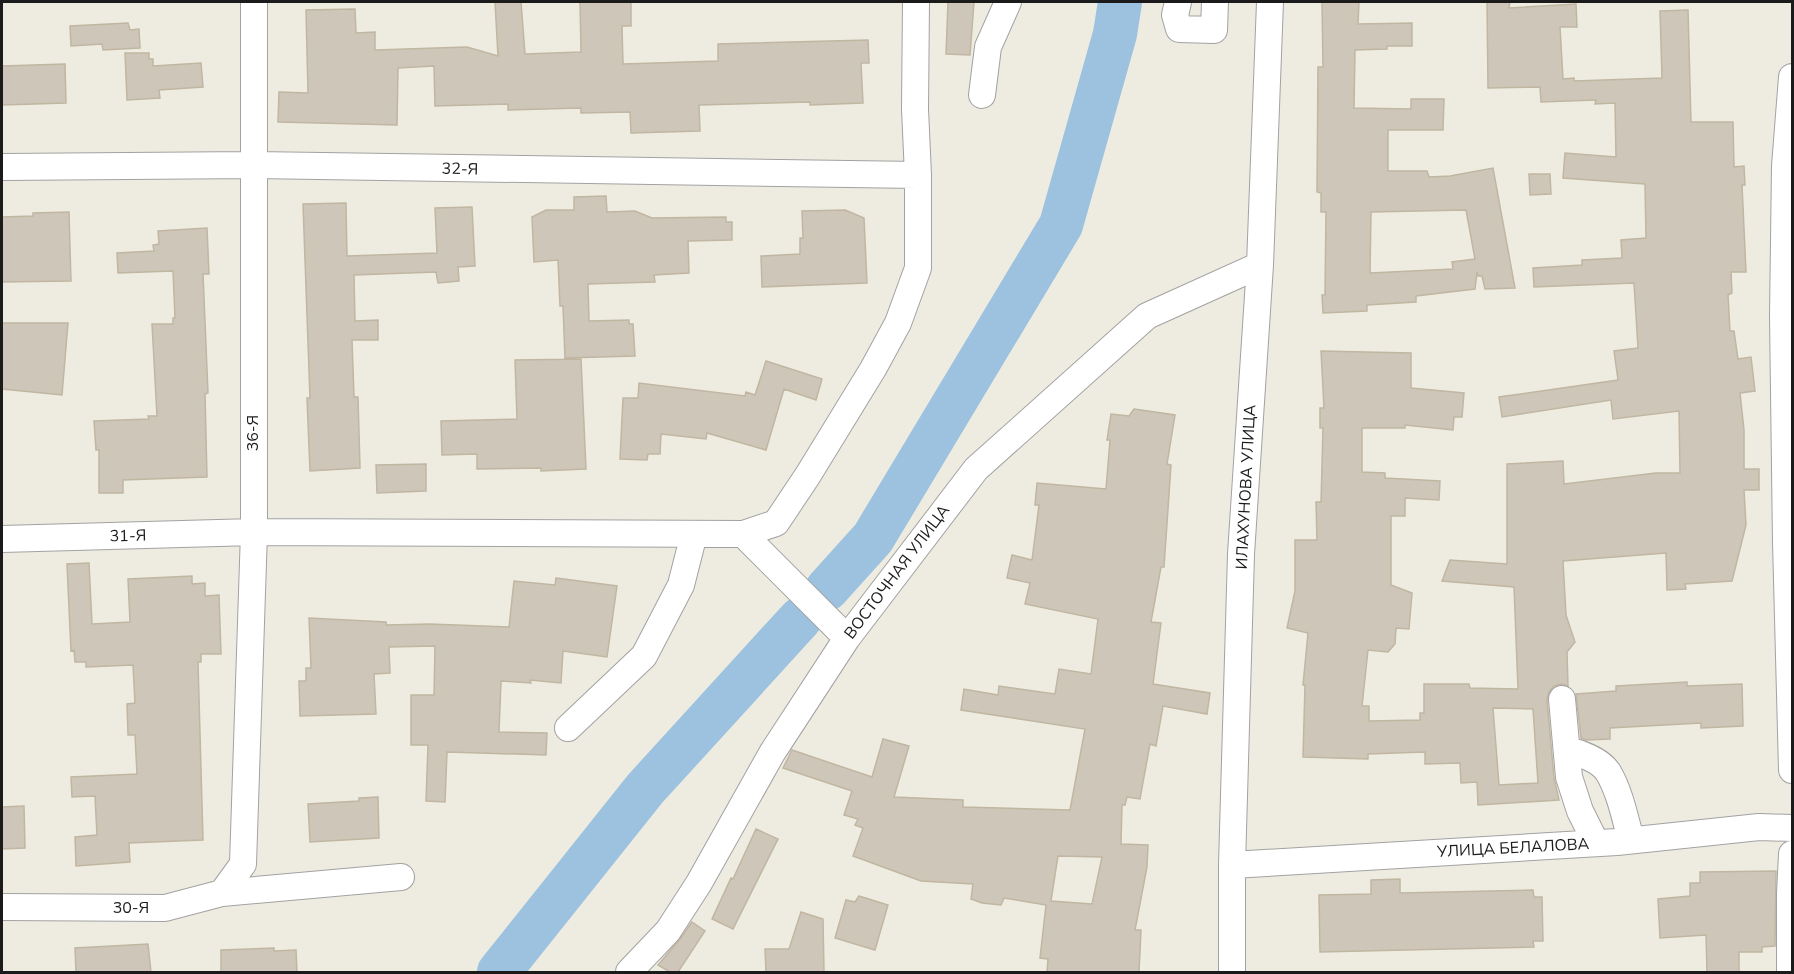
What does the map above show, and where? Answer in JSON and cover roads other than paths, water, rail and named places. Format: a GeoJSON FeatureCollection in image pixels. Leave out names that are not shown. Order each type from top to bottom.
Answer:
{"type":"FeatureCollection","features":[{"type":"Feature","properties":{"kind":"street","name":"36-Я"},"geometry":{"type":"LineString","coordinates":[[243,864],[254,532],[252,165],[254,2]]}},
{"type":"Feature","properties":{"kind":"street","name":"31-Я"},"geometry":{"type":"LineString","coordinates":[[2,539],[254,532],[743,534],[776,523],[873,369],[898,323],[918,268],[915,109],[916,2]]}},
{"type":"Feature","properties":{"kind":"street"},"geometry":{"type":"LineString","coordinates":[[982,95],[988,47],[1008,2]]}},
{"type":"Feature","properties":{"kind":"street"},"geometry":{"type":"LineString","coordinates":[[1178,2],[1175,15],[1179,29],[1214,30],[1215,2]]}},
{"type":"Feature","properties":{"kind":"street","name":"ИЛАХУНОВА УЛИЦА"},"geometry":{"type":"LineString","coordinates":[[1232,972],[1232,865],[1241,554],[1260,265],[1270,2]]}},
{"type":"Feature","properties":{"kind":"street"},"geometry":{"type":"LineString","coordinates":[[1792,78],[1785,165],[1783,316],[1792,770]]}},
{"type":"Feature","properties":{"kind":"street","name":"32-Я"},"geometry":{"type":"LineString","coordinates":[[2,167],[252,165],[918,175]]}},
{"type":"Feature","properties":{"kind":"street","name":"ВОСТОЧНАЯ УЛИЦА"},"geometry":{"type":"LineString","coordinates":[[629,972],[668,931],[699,883],[772,753],[847,638],[976,469],[1147,316],[1260,265]]}},
{"type":"Feature","properties":{"kind":"street"},"geometry":{"type":"LineString","coordinates":[[568,728],[644,656],[681,585],[694,534]]}},
{"type":"Feature","properties":{"kind":"street"},"geometry":{"type":"LineString","coordinates":[[743,534],[847,638]]}},
{"type":"Feature","properties":{"kind":"street"},"geometry":{"type":"LineString","coordinates":[[1562,699],[1569,777],[1580,811],[1596,843]]}},
{"type":"Feature","properties":{"kind":"street"},"geometry":{"type":"LineString","coordinates":[[1567,750],[1583,754],[1607,770],[1619,799],[1631,840]]}},
{"type":"Feature","properties":{"kind":"street","name":"УЛИЦА БЕЛАЛОВА"},"geometry":{"type":"LineString","coordinates":[[1232,865],[1596,843],[1759,827],[1792,828]]}},
{"type":"Feature","properties":{"kind":"street"},"geometry":{"type":"LineString","coordinates":[[1790,972],[1792,854]]}},
{"type":"Feature","properties":{"kind":"street"},"geometry":{"type":"LineString","coordinates":[[222,893],[243,864],[251,878],[270,889]]}},
{"type":"Feature","properties":{"kind":"street","name":"30-Я"},"geometry":{"type":"LineString","coordinates":[[2,907],[165,908],[222,893],[401,877]]}},
{"type":"Feature","properties":{"kind":"waterway"},"geometry":{"type":"LineString","coordinates":[[827,589],[873,538],[1061,225],[1115,34],[1120,2]]}},
{"type":"Feature","properties":{"kind":"waterway"},"geometry":{"type":"LineString","coordinates":[[499,972],[645,789],[800,619]]}}]}
